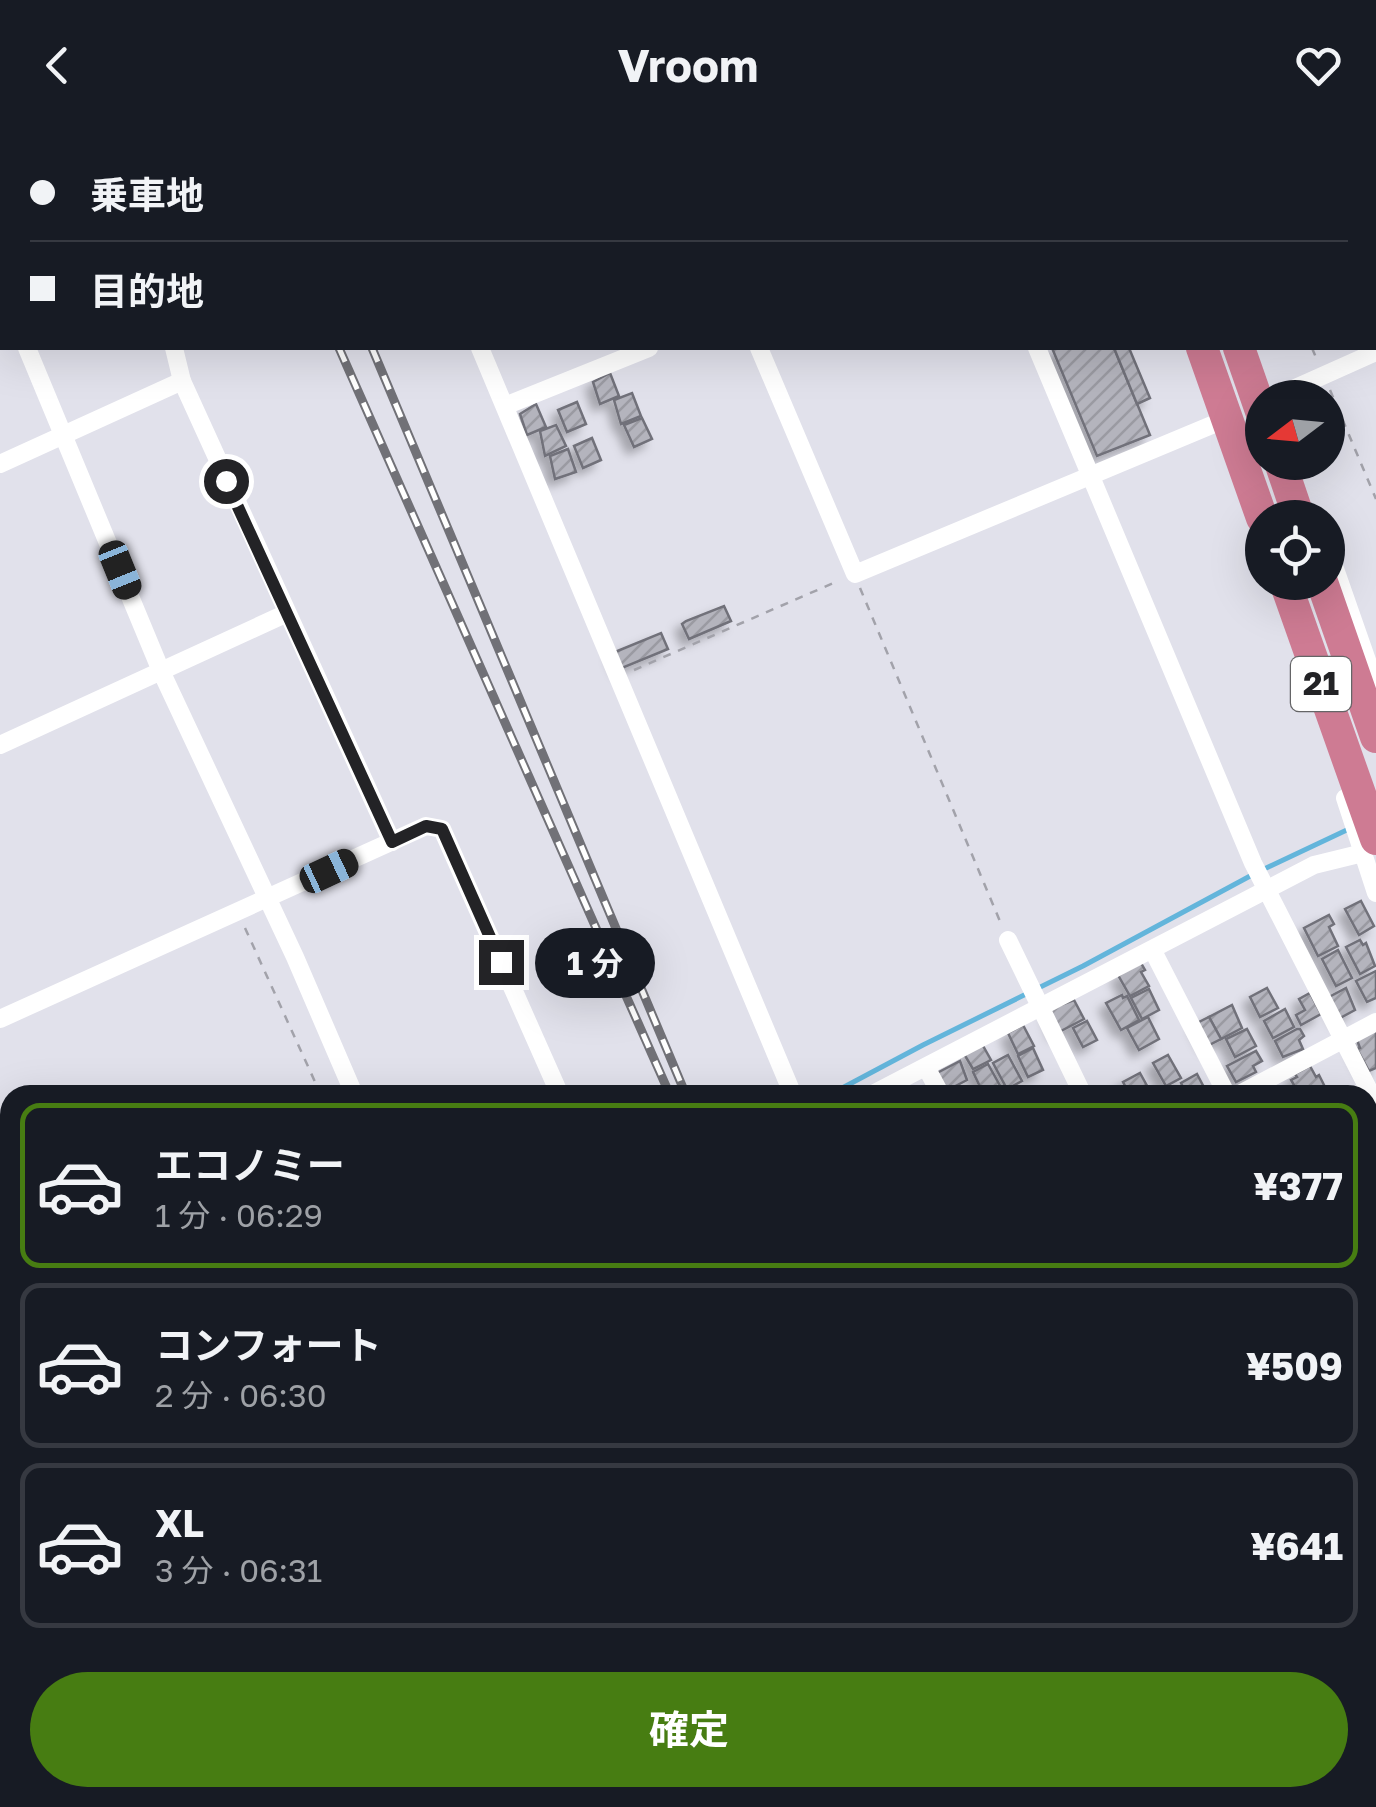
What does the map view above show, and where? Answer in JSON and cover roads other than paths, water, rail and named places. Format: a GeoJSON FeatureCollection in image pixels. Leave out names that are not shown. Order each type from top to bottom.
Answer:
{"type":"FeatureCollection","features":[{"type":"Feature","properties":{"kind":"highway"},"geometry":{"type":"LineString","coordinates":[[1203,350],[1256,500]]}},
{"type":"Feature","properties":{"kind":"highway"},"geometry":{"type":"LineString","coordinates":[[1240,350],[1253,380]]}},
{"type":"Feature","properties":{"kind":"highway","name":"21"},"geometry":{"type":"LineString","coordinates":[[1292,600],[1357,786],[1371,841]]}},
{"type":"Feature","properties":{"kind":"highway","name":"21"},"geometry":{"type":"LineString","coordinates":[[1328,600],[1376,737]]}},
{"type":"Feature","properties":{"kind":"street"},"geometry":{"type":"LineString","coordinates":[[28,350],[161,671],[350,1085]]}},
{"type":"Feature","properties":{"kind":"street"},"geometry":{"type":"LineString","coordinates":[[174,350],[182,381],[285,614],[392,842]]}},
{"type":"Feature","properties":{"kind":"street"},"geometry":{"type":"LineString","coordinates":[[481,350],[790,1085]]}},
{"type":"Feature","properties":{"kind":"street"},"geometry":{"type":"LineString","coordinates":[[505,406],[644,350]]}},
{"type":"Feature","properties":{"kind":"street"},"geometry":{"type":"LineString","coordinates":[[759,350],[855,574],[1245,411]]}},
{"type":"Feature","properties":{"kind":"street"},"geometry":{"type":"LineString","coordinates":[[1038,350],[1260,877],[1366,1085]]}},
{"type":"Feature","properties":{"kind":"street"},"geometry":{"type":"LineString","coordinates":[[1315,380],[1376,352]]}},
{"type":"Feature","properties":{"kind":"street"},"geometry":{"type":"LineString","coordinates":[[0,464],[182,381]]}},
{"type":"Feature","properties":{"kind":"street"},"geometry":{"type":"LineString","coordinates":[[1345,598],[1376,686]]}},
{"type":"Feature","properties":{"kind":"street"},"geometry":{"type":"LineString","coordinates":[[0,745],[285,614]]}},
{"type":"Feature","properties":{"kind":"street"},"geometry":{"type":"LineString","coordinates":[[1321,683],[1317,711],[1371,841],[1376,893]]}},
{"type":"Feature","properties":{"kind":"street"},"geometry":{"type":"LineString","coordinates":[[0,1020],[426,826],[442,829],[556,1085]]}},
{"type":"Feature","properties":{"kind":"street"},"geometry":{"type":"LineString","coordinates":[[891,1085],[926,1067],[1035,997],[1153,951],[1260,877],[1314,865],[1371,841]]}},
{"type":"Feature","properties":{"kind":"street"},"geometry":{"type":"LineString","coordinates":[[1008,940],[1078,1085]]}},
{"type":"Feature","properties":{"kind":"street"},"geometry":{"type":"LineString","coordinates":[[1153,951],[1221,1085]]}},
{"type":"Feature","properties":{"kind":"street"},"geometry":{"type":"LineString","coordinates":[[1257,1085],[1376,1022]]}},
{"type":"Feature","properties":{"kind":"street"},"geometry":{"type":"LineString","coordinates":[[926,1067],[935,1085]]}},
{"type":"Feature","properties":{"kind":"waterway"},"geometry":{"type":"LineString","coordinates":[[1262,870],[1351,828]]}},
{"type":"Feature","properties":{"kind":"waterway"},"geometry":{"type":"LineString","coordinates":[[848,1085],[1252,875]]}},
{"type":"Feature","properties":{"kind":"railway"},"geometry":{"type":"LineString","coordinates":[[340,350],[666,1085]]}},
{"type":"Feature","properties":{"kind":"railway"},"geometry":{"type":"LineString","coordinates":[[373,350],[682,1085]]}}]}
